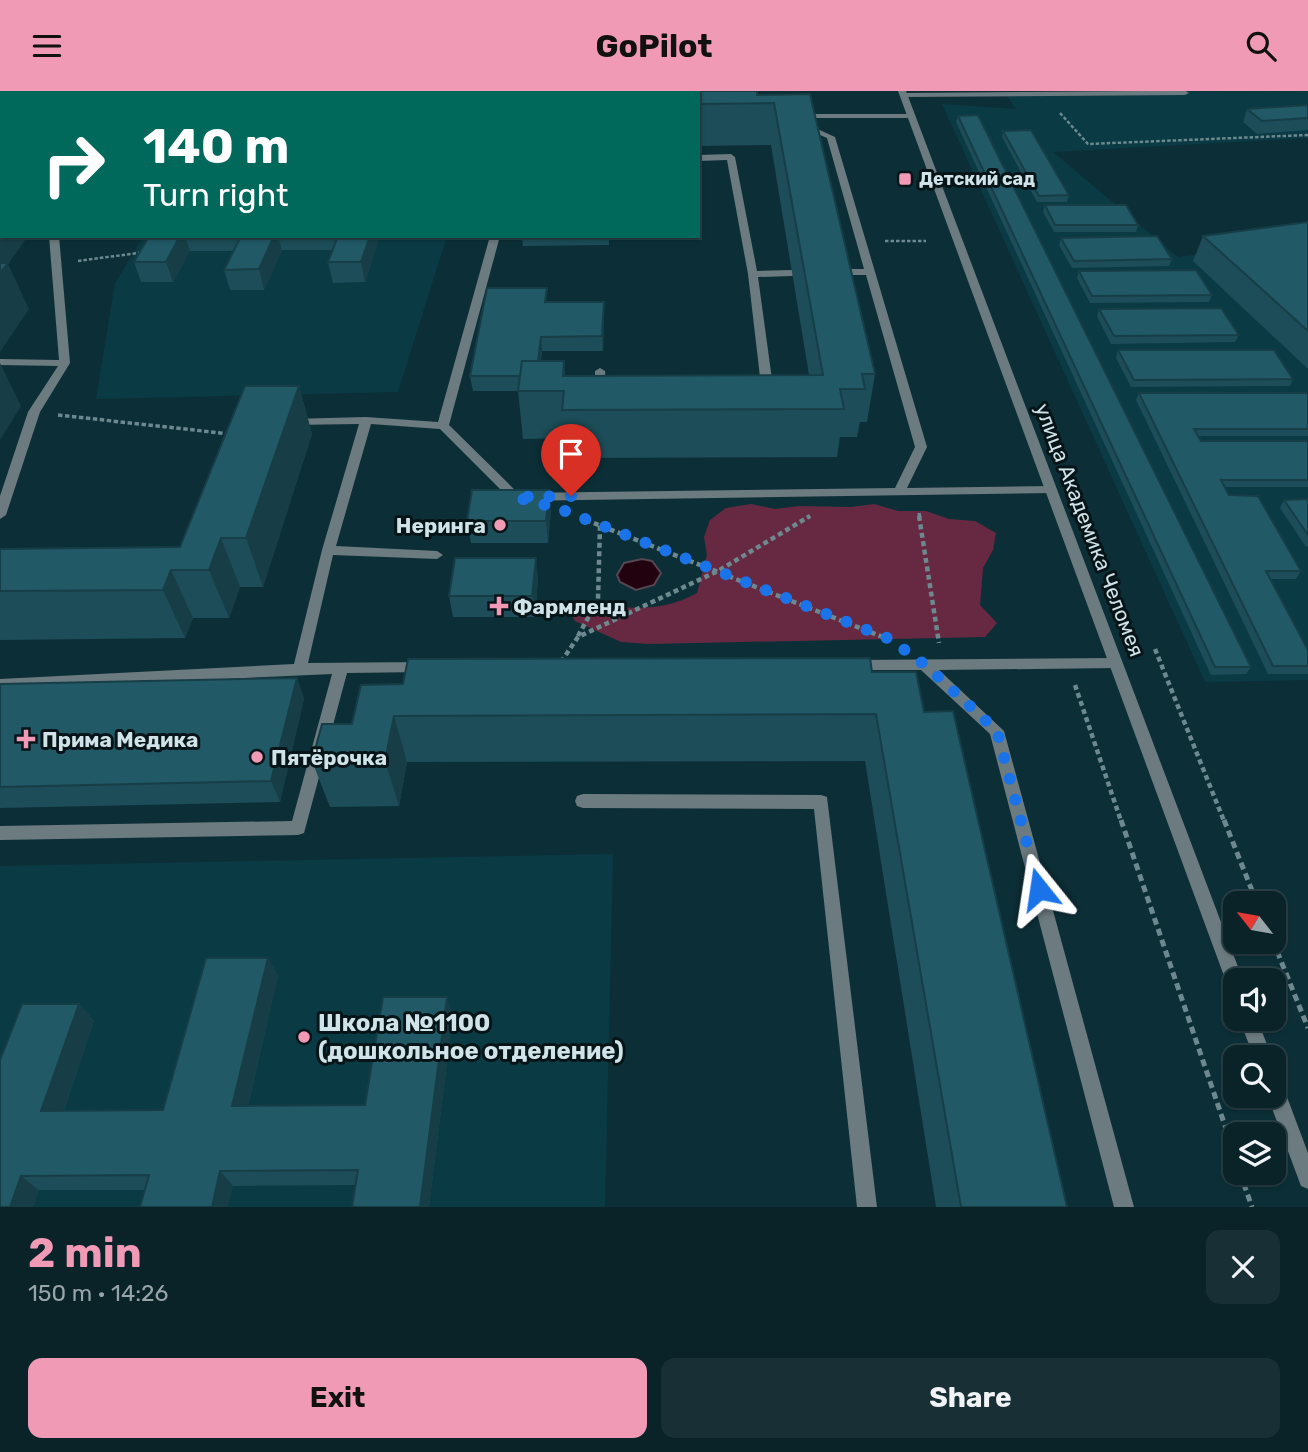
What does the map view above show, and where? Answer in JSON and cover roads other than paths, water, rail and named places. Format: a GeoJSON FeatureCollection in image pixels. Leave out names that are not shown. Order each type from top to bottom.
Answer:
{"type":"FeatureCollection","features":[{"type":"Feature","properties":{"kind":"street"},"geometry":{"type":"LineString","coordinates":[[903,93],[1185,93]]}},
{"type":"Feature","properties":{"kind":"street","name":"улица Академика Челомея"},"geometry":{"type":"LineString","coordinates":[[903,93],[1230,968]]}},
{"type":"Feature","properties":{"kind":"street"},"geometry":{"type":"LineString","coordinates":[[899,492],[921,447],[831,137],[783,116],[911,116]]}},
{"type":"Feature","properties":{"kind":"street"},"geometry":{"type":"LineString","coordinates":[[700,158],[731,157],[753,274],[769,400],[755,400]]}},
{"type":"Feature","properties":{"kind":"street"},"geometry":{"type":"LineString","coordinates":[[0,515],[34,412],[65,363],[54,238]]}},
{"type":"Feature","properties":{"kind":"street"},"geometry":{"type":"LineString","coordinates":[[443,426],[494,238]]}},
{"type":"Feature","properties":{"kind":"street"},"geometry":{"type":"LineString","coordinates":[[834,272],[870,272]]}},
{"type":"Feature","properties":{"kind":"street"},"geometry":{"type":"LineString","coordinates":[[753,274],[792,273]]}},
{"type":"Feature","properties":{"kind":"street"},"geometry":{"type":"LineString","coordinates":[[0,362],[65,363]]}},
{"type":"Feature","properties":{"kind":"street"},"geometry":{"type":"LineString","coordinates":[[600,371],[601,402],[615,402]]}},
{"type":"Feature","properties":{"kind":"street"},"geometry":{"type":"LineString","coordinates":[[238,435],[242,424],[366,420],[443,426],[515,497],[1050,490]]}},
{"type":"Feature","properties":{"kind":"street"},"geometry":{"type":"LineString","coordinates":[[300,669],[328,550],[366,420]]}},
{"type":"Feature","properties":{"kind":"street"},"geometry":{"type":"LineString","coordinates":[[328,550],[437,555]]}},
{"type":"Feature","properties":{"kind":"street"},"geometry":{"type":"LineString","coordinates":[[843,665],[1115,663]]}},
{"type":"Feature","properties":{"kind":"street"},"geometry":{"type":"LineString","coordinates":[[933,665],[997,731],[1124,1207]]}},
{"type":"Feature","properties":{"kind":"street"},"geometry":{"type":"LineString","coordinates":[[0,684],[300,669],[436,667]]}},
{"type":"Feature","properties":{"kind":"street"},"geometry":{"type":"LineString","coordinates":[[0,833],[298,828],[341,668]]}},
{"type":"Feature","properties":{"kind":"street"},"geometry":{"type":"LineString","coordinates":[[583,801],[821,802],[867,1207]]}},
{"type":"Feature","properties":{"kind":"street"},"geometry":{"type":"LineString","coordinates":[[1282,1108],[1308,1178]]}},
{"type":"Feature","properties":{"kind":"place","name":"Детский сад"},"geometry":{"type":"Point","coordinates":[905,179]}},
{"type":"Feature","properties":{"kind":"place","name":"Неринга"},"geometry":{"type":"Point","coordinates":[500,525]}},
{"type":"Feature","properties":{"kind":"place","name":"Фармленд"},"geometry":{"type":"Point","coordinates":[499,606]}},
{"type":"Feature","properties":{"kind":"place","name":"Прима Медика"},"geometry":{"type":"Point","coordinates":[26,739]}},
{"type":"Feature","properties":{"kind":"place","name":"Пятёрочка"},"geometry":{"type":"Point","coordinates":[257,757]}},
{"type":"Feature","properties":{"kind":"place","name":"Школа №1100 (дошкольное отделение)"},"geometry":{"type":"Point","coordinates":[304,1037]}}]}
